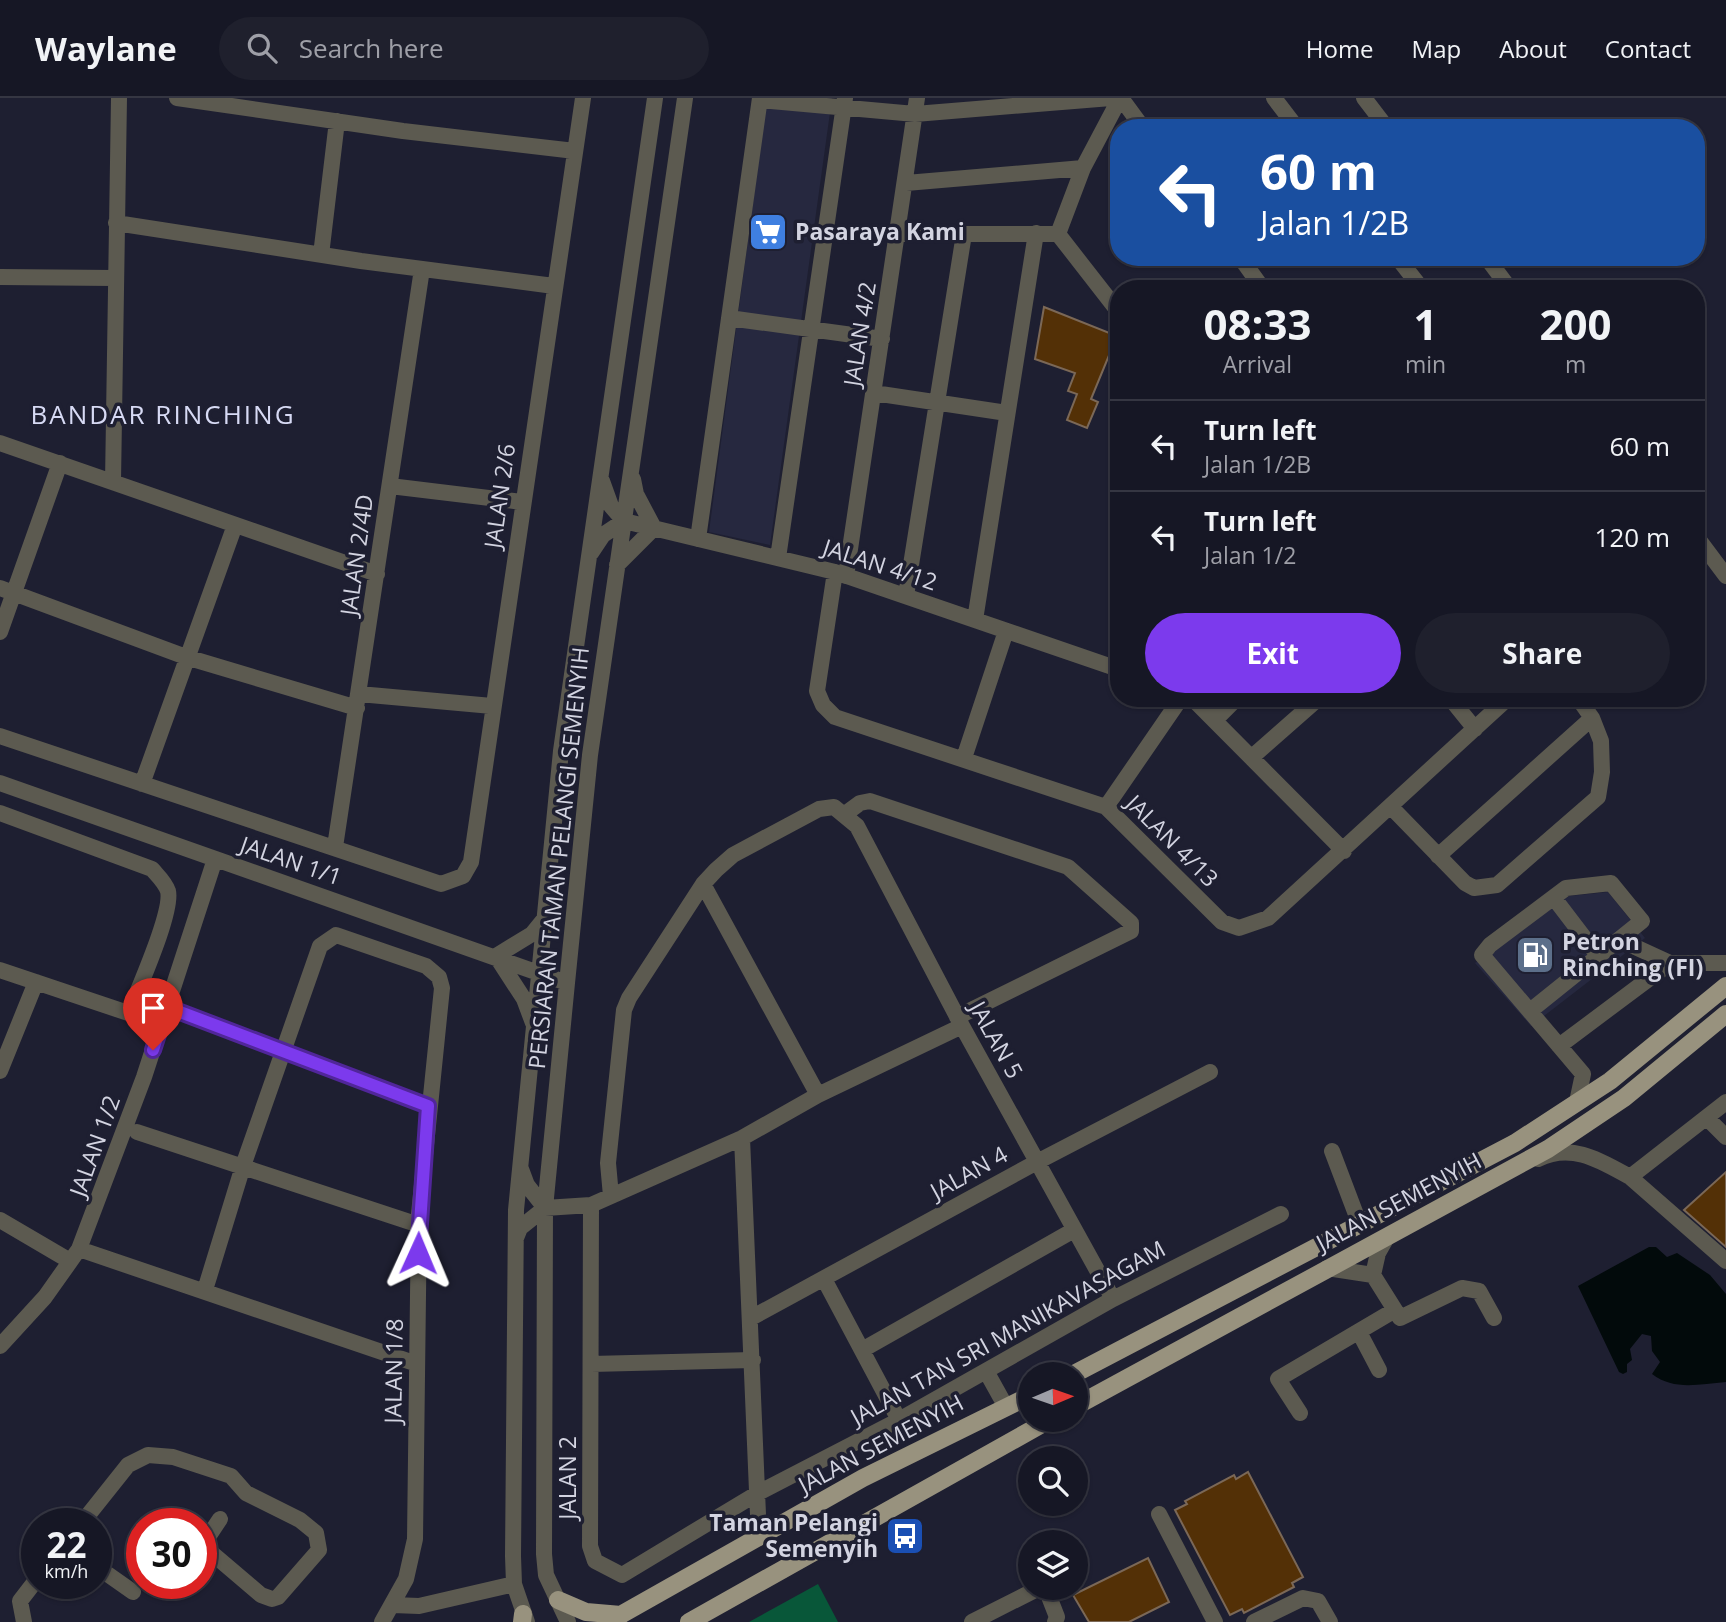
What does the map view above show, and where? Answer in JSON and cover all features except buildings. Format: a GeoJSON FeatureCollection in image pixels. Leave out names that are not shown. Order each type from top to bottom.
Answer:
{"type":"FeatureCollection","features":[{"type":"Feature","properties":{"kind":"main road","name":"JALAN SEMENYIH"},"geometry":{"type":"LineString","coordinates":[[1088,1367],[1515,1143],[1610,1081],[1726,986]]}},
{"type":"Feature","properties":{"kind":"main road","name":"JALAN SEMENYIH"},"geometry":{"type":"LineString","coordinates":[[1088,1399],[1548,1149],[1624,1098],[1726,1014]]}},
{"type":"Feature","properties":{"kind":"main road","name":"JALAN SEMENYIH"},"geometry":{"type":"LineString","coordinates":[[615,1619],[863,1478],[1018,1402]]}},
{"type":"Feature","properties":{"kind":"main road"},"geometry":{"type":"LineString","coordinates":[[689,1622],[1028,1432]]}},
{"type":"Feature","properties":{"kind":"main road"},"geometry":{"type":"LineString","coordinates":[[558,1600],[586,1612],[615,1619]]}},
{"type":"Feature","properties":{"kind":"street"},"geometry":{"type":"LineString","coordinates":[[113,482],[114,278],[119,98]]}},
{"type":"Feature","properties":{"kind":"street"},"geometry":{"type":"LineString","coordinates":[[177,98],[575,151]]}},
{"type":"Feature","properties":{"kind":"street","name":"JALAN 2/6"},"geometry":{"type":"LineString","coordinates":[[335,848],[441,884],[463,876],[471,862],[583,98]]}},
{"type":"Feature","properties":{"kind":"street","name":"PERSIARAN TAMAN PELANGI SEMENYIH"},"geometry":{"type":"LineString","coordinates":[[524,1619],[514,1584],[515,1240],[520,1166],[561,751],[655,98]]}},
{"type":"Feature","properties":{"kind":"street","name":"PERSIARAN TAMAN PELANGI SEMENYIH"},"geometry":{"type":"LineString","coordinates":[[568,1622],[546,1575],[544,1554],[545,1208],[590,755],[685,98]]}},
{"type":"Feature","properties":{"kind":"street"},"geometry":{"type":"LineString","coordinates":[[698,539],[760,99],[916,106],[1111,98]]}},
{"type":"Feature","properties":{"kind":"street"},"geometry":{"type":"LineString","coordinates":[[1058,234],[1083,168],[1120,98],[1136,119]]}},
{"type":"Feature","properties":{"kind":"street"},"geometry":{"type":"LineString","coordinates":[[1274,98],[1290,119]]}},
{"type":"Feature","properties":{"kind":"street"},"geometry":{"type":"LineString","coordinates":[[1364,98],[1380,119]]}},
{"type":"Feature","properties":{"kind":"street"},"geometry":{"type":"LineString","coordinates":[[778,558],[845,103]]}},
{"type":"Feature","properties":{"kind":"street","name":"JALAN 4/2"},"geometry":{"type":"LineString","coordinates":[[841,574],[874,393],[916,106]]}},
{"type":"Feature","properties":{"kind":"street"},"geometry":{"type":"LineString","coordinates":[[321,255],[337,121]]}},
{"type":"Feature","properties":{"kind":"street"},"geometry":{"type":"LineString","coordinates":[[906,183],[1083,168]]}},
{"type":"Feature","properties":{"kind":"street"},"geometry":{"type":"LineString","coordinates":[[116,223],[321,255],[554,286]]}},
{"type":"Feature","properties":{"kind":"street"},"geometry":{"type":"LineString","coordinates":[[975,620],[1036,233]]}},
{"type":"Feature","properties":{"kind":"street"},"geometry":{"type":"LineString","coordinates":[[898,234],[1058,234],[1110,301]]}},
{"type":"Feature","properties":{"kind":"street"},"geometry":{"type":"LineString","coordinates":[[906,596],[964,234]]}},
{"type":"Feature","properties":{"kind":"street"},"geometry":{"type":"LineString","coordinates":[[1404,266],[1415,280]]}},
{"type":"Feature","properties":{"kind":"street","name":"JALAN 2/4D"},"geometry":{"type":"LineString","coordinates":[[335,848],[422,269]]}},
{"type":"Feature","properties":{"kind":"street"},"geometry":{"type":"LineString","coordinates":[[0,277],[114,278]]}},
{"type":"Feature","properties":{"kind":"street"},"geometry":{"type":"LineString","coordinates":[[729,318],[882,339]]}},
{"type":"Feature","properties":{"kind":"street"},"geometry":{"type":"LineString","coordinates":[[874,393],[1007,413]]}},
{"type":"Feature","properties":{"kind":"street"},"geometry":{"type":"LineString","coordinates":[[0,443],[377,574]]}},
{"type":"Feature","properties":{"kind":"street"},"geometry":{"type":"LineString","coordinates":[[0,632],[7,590],[60,463]]}},
{"type":"Feature","properties":{"kind":"street"},"geometry":{"type":"LineString","coordinates":[[617,565],[654,528],[636,494],[631,470]]}},
{"type":"Feature","properties":{"kind":"street"},"geometry":{"type":"LineString","coordinates":[[589,556],[603,536],[624,521],[611,506],[601,472]]}},
{"type":"Feature","properties":{"kind":"street"},"geometry":{"type":"LineString","coordinates":[[390,486],[522,502]]}},
{"type":"Feature","properties":{"kind":"street","name":"JALAN 4/12"},"geometry":{"type":"LineString","coordinates":[[624,521],[841,574],[1110,666]]}},
{"type":"Feature","properties":{"kind":"street"},"geometry":{"type":"LineString","coordinates":[[142,784],[234,525]]}},
{"type":"Feature","properties":{"kind":"street"},"geometry":{"type":"LineString","coordinates":[[1705,548],[1726,576]]}},
{"type":"Feature","properties":{"kind":"street","name":"JALAN 4/13"},"geometry":{"type":"LineString","coordinates":[[841,574],[817,691],[823,705],[835,717],[1106,807],[1222,922],[1238,928],[1268,918],[1392,808],[1498,707]]}},
{"type":"Feature","properties":{"kind":"street"},"geometry":{"type":"LineString","coordinates":[[7,590],[186,657],[358,701],[492,706]]}},
{"type":"Feature","properties":{"kind":"street"},"geometry":{"type":"LineString","coordinates":[[964,758],[1006,631]]}},
{"type":"Feature","properties":{"kind":"street"},"geometry":{"type":"LineString","coordinates":[[1106,807],[1175,707]]}},
{"type":"Feature","properties":{"kind":"street"},"geometry":{"type":"LineString","coordinates":[[1201,707],[1344,851]]}},
{"type":"Feature","properties":{"kind":"street"},"geometry":{"type":"LineString","coordinates":[[1214,720],[1228,707]]}},
{"type":"Feature","properties":{"kind":"street"},"geometry":{"type":"LineString","coordinates":[[1252,757],[1310,707]]}},
{"type":"Feature","properties":{"kind":"street"},"geometry":{"type":"LineString","coordinates":[[1457,707],[1475,729]]}},
{"type":"Feature","properties":{"kind":"street"},"geometry":{"type":"LineString","coordinates":[[1392,808],[1438,856],[1474,888],[1497,885],[1598,797],[1602,772],[1601,741],[1584,707]]}},
{"type":"Feature","properties":{"kind":"street"},"geometry":{"type":"LineString","coordinates":[[1438,856],[1592,718]]}},
{"type":"Feature","properties":{"kind":"street"},"geometry":{"type":"LineString","coordinates":[[0,736],[335,848]]}},
{"type":"Feature","properties":{"kind":"street","name":"JALAN 1/1"},"geometry":{"type":"LineString","coordinates":[[0,783],[567,983]]}},
{"type":"Feature","properties":{"kind":"street"},"geometry":{"type":"LineString","coordinates":[[515,1240],[520,1228],[545,1208],[591,1205],[742,1138],[818,1095],[1131,931],[1126,917],[1068,867],[870,801],[840,810],[819,809],[733,855],[704,884],[626,1003],[608,1163],[611,1196]]}},
{"type":"Feature","properties":{"kind":"street","name":"JALAN 5"},"geometry":{"type":"LineString","coordinates":[[840,810],[857,826],[959,1021],[1114,1300]]}},
{"type":"Feature","properties":{"kind":"street"},"geometry":{"type":"LineString","coordinates":[[0,813],[152,869],[163,881],[169,893],[167,912],[129,1013]]}},
{"type":"Feature","properties":{"kind":"street","name":"JALAN 1/2"},"geometry":{"type":"LineString","coordinates":[[0,1346],[45,1297],[75,1255],[161,1024],[215,859]]}},
{"type":"Feature","properties":{"kind":"street"},"geometry":{"type":"LineString","coordinates":[[1530,1011],[1642,921],[1611,883],[1566,888],[1490,945],[1482,956],[1583,1074],[1577,1102]]}},
{"type":"Feature","properties":{"kind":"street"},"geometry":{"type":"LineString","coordinates":[[704,884],[818,1095]]}},
{"type":"Feature","properties":{"kind":"street"},"geometry":{"type":"LineString","coordinates":[[1554,898],[1599,957]]}},
{"type":"Feature","properties":{"kind":"street"},"geometry":{"type":"LineString","coordinates":[[534,1025],[524,999],[496,956],[532,934],[545,918]]}},
{"type":"Feature","properties":{"kind":"street","name":"JALAN 1/8"},"geometry":{"type":"LineString","coordinates":[[282,1051],[320,946],[336,935],[425,967],[439,977],[442,988],[428,1106],[419,1225],[415,1539],[406,1579],[382,1622]]}},
{"type":"Feature","properties":{"kind":"street"},"geometry":{"type":"LineString","coordinates":[[1620,940],[1670,963],[1726,963]]}},
{"type":"Feature","properties":{"kind":"street"},"geometry":{"type":"LineString","coordinates":[[1559,1046],[1670,963]]}},
{"type":"Feature","properties":{"kind":"street"},"geometry":{"type":"LineString","coordinates":[[0,970],[161,1024]]}},
{"type":"Feature","properties":{"kind":"street"},"geometry":{"type":"LineString","coordinates":[[0,1072],[36,982]]}},
{"type":"Feature","properties":{"kind":"street"},"geometry":{"type":"LineString","coordinates":[[167,1007],[428,1106]]}},
{"type":"Feature","properties":{"kind":"street"},"geometry":{"type":"LineString","coordinates":[[205,1290],[282,1051]]}},
{"type":"Feature","properties":{"kind":"street","name":"JALAN 4"},"geometry":{"type":"LineString","coordinates":[[751,1318],[1037,1162],[1210,1072]]}},
{"type":"Feature","properties":{"kind":"street"},"geometry":{"type":"LineString","coordinates":[[1630,1177],[1708,1119],[1726,1102]]}},
{"type":"Feature","properties":{"kind":"street"},"geometry":{"type":"LineString","coordinates":[[1708,1119],[1726,1137]]}},
{"type":"Feature","properties":{"kind":"street"},"geometry":{"type":"LineString","coordinates":[[137,1132],[419,1225]]}},
{"type":"Feature","properties":{"kind":"street"},"geometry":{"type":"LineString","coordinates":[[742,1138],[759,1538]]}},
{"type":"Feature","properties":{"kind":"street"},"geometry":{"type":"LineString","coordinates":[[1332,1151],[1360,1225]]}},
{"type":"Feature","properties":{"kind":"street"},"geometry":{"type":"LineString","coordinates":[[1485,1185],[1548,1154],[1585,1153],[1630,1177],[1726,1261]]}},
{"type":"Feature","properties":{"kind":"street"},"geometry":{"type":"LineString","coordinates":[[520,1166],[527,1185],[545,1208]]}},
{"type":"Feature","properties":{"kind":"street","name":"JALAN 2"},"geometry":{"type":"LineString","coordinates":[[591,1205],[590,1546],[595,1561],[622,1575],[758,1493]]}},
{"type":"Feature","properties":{"kind":"street","name":"JALAN TAN SRI MANIKAVASAGAM"},"geometry":{"type":"LineString","coordinates":[[758,1493],[899,1420],[1114,1300],[1280,1214]]}},
{"type":"Feature","properties":{"kind":"street"},"geometry":{"type":"LineString","coordinates":[[0,1220],[75,1255],[205,1290],[417,1364]]}},
{"type":"Feature","properties":{"kind":"street"},"geometry":{"type":"LineString","coordinates":[[862,1350],[1074,1230]]}},
{"type":"Feature","properties":{"kind":"street"},"geometry":{"type":"LineString","coordinates":[[1387,1237],[1378,1253],[1373,1275],[1400,1318],[1462,1288],[1479,1291],[1494,1318]]}},
{"type":"Feature","properties":{"kind":"street"},"geometry":{"type":"LineString","coordinates":[[1327,1268],[1373,1275]]}},
{"type":"Feature","properties":{"kind":"street"},"geometry":{"type":"LineString","coordinates":[[824,1279],[899,1420]]}},
{"type":"Feature","properties":{"kind":"street"},"geometry":{"type":"LineString","coordinates":[[1300,1413],[1278,1380],[1395,1310]]}},
{"type":"Feature","properties":{"kind":"street"},"geometry":{"type":"LineString","coordinates":[[1359,1332],[1380,1370]]}},
{"type":"Feature","properties":{"kind":"street"},"geometry":{"type":"LineString","coordinates":[[591,1364],[753,1360]]}},
{"type":"Feature","properties":{"kind":"street"},"geometry":{"type":"LineString","coordinates":[[986,1371],[1006,1408]]}},
{"type":"Feature","properties":{"kind":"street"},"geometry":{"type":"LineString","coordinates":[[94,1508],[128,1465],[148,1455],[173,1457],[231,1476],[246,1493],[300,1521],[316,1533],[319,1550],[278,1597],[272,1599],[261,1595],[207,1549],[206,1540],[220,1519]]}},
{"type":"Feature","properties":{"kind":"street"},"geometry":{"type":"LineString","coordinates":[[1159,1514],[1215,1622]]}},
{"type":"Feature","properties":{"kind":"street"},"geometry":{"type":"LineString","coordinates":[[393,1605],[419,1606],[514,1584]]}},
{"type":"Feature","properties":{"kind":"street"},"geometry":{"type":"LineString","coordinates":[[972,1622],[1037,1589],[1048,1594],[1057,1617],[1055,1622]]}},
{"type":"Feature","properties":{"kind":"street"},"geometry":{"type":"LineString","coordinates":[[1254,1622],[1303,1598],[1318,1601],[1330,1622]]}},
{"type":"Feature","properties":{"kind":"street"},"geometry":{"type":"LineString","coordinates":[[22,1599],[24,1622]]}},
{"type":"Feature","properties":{"kind":"shaded area"},"geometry":{"type":"Polygon","coordinates":[[[767,98],[832,98],[770,545],[709,532],[767,98]]]}},
{"type":"Feature","properties":{"kind":"shaded area"},"geometry":{"type":"Polygon","coordinates":[[[1608,892],[1645,938],[1531,1026],[1475,963],[1569,896],[1608,892]]]}},
{"type":"Feature","properties":{"kind":"shaded area"},"geometry":{"type":"Polygon","coordinates":[[[1649,1247],[1656,1247],[1667,1257],[1677,1253],[1710,1275],[1726,1294],[1726,1382],[1678,1385],[1660,1379],[1652,1374],[1660,1362],[1652,1351],[1651,1336],[1642,1334],[1630,1349],[1632,1360],[1627,1364],[1627,1372],[1619,1372],[1578,1286],[1649,1247]]]}},
{"type":"Feature","properties":{"kind":"green space"},"geometry":{"type":"Polygon","coordinates":[[[818,1584],[838,1622],[749,1622],[818,1584]]]}},
{"type":"Feature","properties":{"kind":"place","name":"Pasaraya Kami"},"geometry":{"type":"Point","coordinates":[768,232]}},
{"type":"Feature","properties":{"kind":"place","name":"Petron Rinching (FI)"},"geometry":{"type":"Point","coordinates":[1535,955]}},
{"type":"Feature","properties":{"kind":"place","name":"Taman Pelangi Semenyih"},"geometry":{"type":"Point","coordinates":[905,1536]}},
{"type":"Feature","properties":{"kind":"district","name":"BANDAR RINCHING"},"geometry":{"type":"Point","coordinates":[163,415]}},
{"type":"Feature","properties":{"kind":"route"},"geometry":{"type":"LineString","coordinates":[[153,1050],[167,1007],[428,1106],[418,1253]]}}]}
